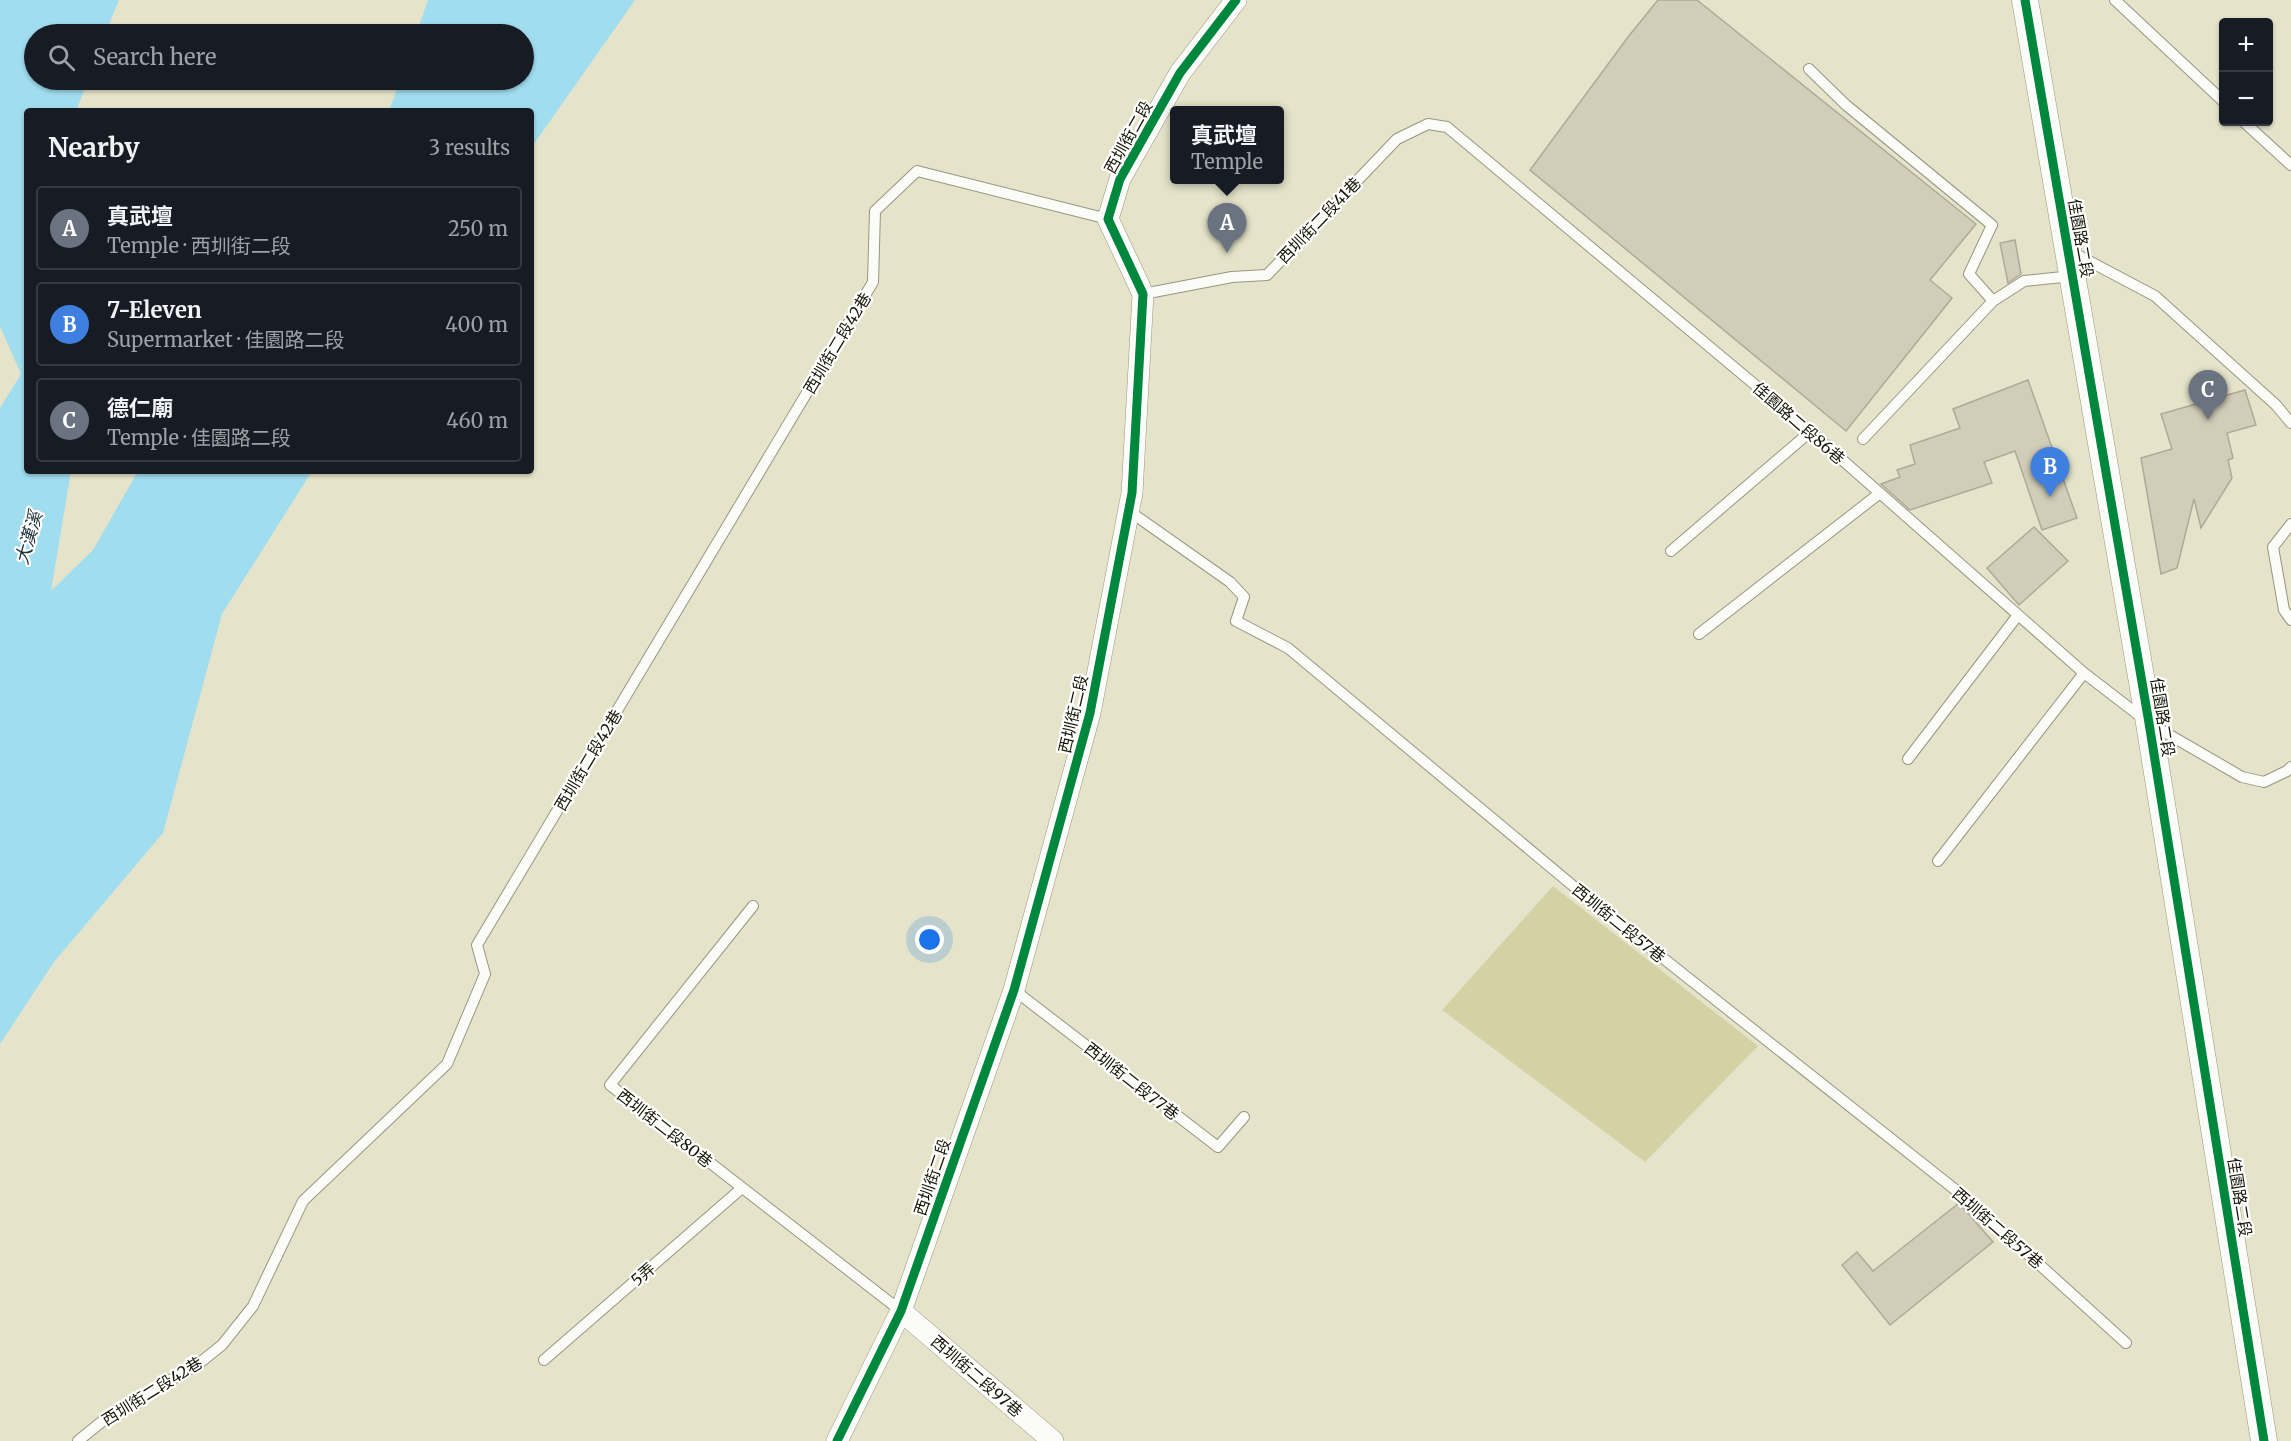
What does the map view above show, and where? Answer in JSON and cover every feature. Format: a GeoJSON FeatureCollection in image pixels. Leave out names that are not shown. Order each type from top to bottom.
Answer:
{"type":"FeatureCollection","features":[{"type":"Feature","properties":{"kind":"street","name":"西圳街二段"},"geometry":{"type":"LineString","coordinates":[[837,1441],[901,1311],[1014,990],[1090,713],[1132,493],[1143,294],[1108,219],[1120,179],[1180,73],[1236,0]]}},
{"type":"Feature","properties":{"kind":"street","name":"佳園路二段"},"geometry":{"type":"LineString","coordinates":[[2025,0],[2149,723],[2264,1441]]}},
{"type":"Feature","properties":{"kind":"street","name":"西圳街二段97巷"},"geometry":{"type":"LineString","coordinates":[[901,1311],[1053,1441]]}},
{"type":"Feature","properties":{"kind":"lane"},"geometry":{"type":"LineString","coordinates":[[2115,0],[2219,98]]}},
{"type":"Feature","properties":{"kind":"lane"},"geometry":{"type":"LineString","coordinates":[[1809,69],[1846,105],[1992,225],[1969,274],[1993,301]]}},
{"type":"Feature","properties":{"kind":"lane","name":"西圳街二段41巷"},"geometry":{"type":"LineString","coordinates":[[1143,294],[1232,277],[1267,275],[1397,139],[1428,124],[1447,128]]}},
{"type":"Feature","properties":{"kind":"lane"},"geometry":{"type":"LineString","coordinates":[[2248,126],[2291,165]]}},
{"type":"Feature","properties":{"kind":"lane","name":"佳園路二段86巷"},"geometry":{"type":"LineString","coordinates":[[1447,128],[1810,432],[2084,673],[2149,723],[2242,777],[2264,782],[2291,767]]}},
{"type":"Feature","properties":{"kind":"lane","name":"西圳街二段42巷"},"geometry":{"type":"LineString","coordinates":[[78,1441],[110,1415],[188,1371],[222,1345],[253,1306],[303,1201],[447,1064],[485,974],[477,945],[873,282],[875,211],[917,171],[1108,219]]}},
{"type":"Feature","properties":{"kind":"lane"},"geometry":{"type":"LineString","coordinates":[[2068,250],[2155,296],[2276,405],[2291,423]]}},
{"type":"Feature","properties":{"kind":"lane"},"geometry":{"type":"LineString","coordinates":[[1863,439],[1993,301],[2024,281],[2072,276]]}},
{"type":"Feature","properties":{"kind":"lane"},"geometry":{"type":"LineString","coordinates":[[1671,551],[1810,432]]}},
{"type":"Feature","properties":{"kind":"lane"},"geometry":{"type":"LineString","coordinates":[[1699,634],[1880,493]]}},
{"type":"Feature","properties":{"kind":"lane","name":"西圳街二段57巷"},"geometry":{"type":"LineString","coordinates":[[1129,511],[1230,582],[1244,597],[1236,621],[1288,648],[1596,904],[1967,1199],[2126,1343]]}},
{"type":"Feature","properties":{"kind":"lane"},"geometry":{"type":"LineString","coordinates":[[2291,524],[2273,548],[2284,610],[2291,620]]}},
{"type":"Feature","properties":{"kind":"lane"},"geometry":{"type":"LineString","coordinates":[[1908,759],[2018,615]]}},
{"type":"Feature","properties":{"kind":"lane"},"geometry":{"type":"LineString","coordinates":[[1938,861],[2084,673]]}},
{"type":"Feature","properties":{"kind":"lane","name":"西圳街二段80巷"},"geometry":{"type":"LineString","coordinates":[[753,906],[610,1085],[901,1311]]}},
{"type":"Feature","properties":{"kind":"lane","name":"西圳街二段77巷"},"geometry":{"type":"LineString","coordinates":[[1014,990],[1218,1147],[1244,1117]]}},
{"type":"Feature","properties":{"kind":"lane","name":"5弄"},"geometry":{"type":"LineString","coordinates":[[544,1360],[742,1188]]}},
{"type":"Feature","properties":{"kind":"shaded area"},"geometry":{"type":"Polygon","coordinates":[[[1553,886],[1758,1046],[1645,1162],[1442,1010],[1553,886]]]}},
{"type":"Feature","properties":{"kind":"water","name":"大漢溪"},"geometry":{"type":"Polygon","coordinates":[[[0,0],[119,0],[109,24],[24,24],[24,90],[84,90],[77,108],[24,108],[24,474],[70,474],[51,591],[93,550],[136,474],[310,474],[222,614],[163,833],[54,962],[0,1044],[0,408],[21,374],[0,326],[0,0]]]}},
{"type":"Feature","properties":{"kind":"water"},"geometry":{"type":"Polygon","coordinates":[[[428,0],[635,0],[534,144],[534,108],[390,108],[396,90],[534,90],[534,24],[420,24],[428,0]]]}},
{"type":"Feature","properties":{"kind":"building"},"geometry":{"type":"Polygon","coordinates":[[[1658,0],[1697,0],[1976,224],[1930,280],[1952,298],[1846,431],[1530,170],[1658,0]]]}},
{"type":"Feature","properties":{"kind":"building"},"geometry":{"type":"Polygon","coordinates":[[[2015,240],[2021,274],[2008,283],[2000,243],[2015,240]]]}},
{"type":"Feature","properties":{"kind":"building"},"geometry":{"type":"Polygon","coordinates":[[[2028,380],[2077,518],[2042,530],[2015,451],[1984,462],[1992,483],[1910,510],[1881,484],[1900,477],[1897,470],[1915,464],[1910,445],[1960,428],[1953,409],[2028,380]]]}},
{"type":"Feature","properties":{"kind":"building"},"geometry":{"type":"Polygon","coordinates":[[[2245,390],[2256,425],[2227,433],[2233,458],[2228,460],[2232,478],[2201,528],[2194,499],[2177,568],[2161,574],[2141,458],[2172,449],[2161,414],[2245,390]]]}},
{"type":"Feature","properties":{"kind":"building"},"geometry":{"type":"Polygon","coordinates":[[[2034,527],[2068,561],[2019,605],[1987,568],[2034,527]]]}},
{"type":"Feature","properties":{"kind":"building"},"geometry":{"type":"Polygon","coordinates":[[[1959,1203],[1993,1242],[1890,1325],[1842,1265],[1857,1252],[1873,1271],[1959,1203]]]}},
{"type":"Feature","properties":{"kind":"cycle path"},"geometry":{"type":"LineString","coordinates":[[837,1441],[901,1311],[1014,990],[1090,713],[1132,493],[1143,294],[1108,219],[1120,179],[1180,73],[1236,0]]}},
{"type":"Feature","properties":{"kind":"cycle path"},"geometry":{"type":"LineString","coordinates":[[2025,0],[2149,723],[2264,1441]]}},
{"type":"Feature","properties":{"kind":"place","name":"真武壇"},"geometry":{"type":"Point","coordinates":[1227,253]}},
{"type":"Feature","properties":{"kind":"place","name":"德仁廟"},"geometry":{"type":"Point","coordinates":[2208,420]}},
{"type":"Feature","properties":{"kind":"place","name":"7-Eleven"},"geometry":{"type":"Point","coordinates":[2050,497]}}]}
